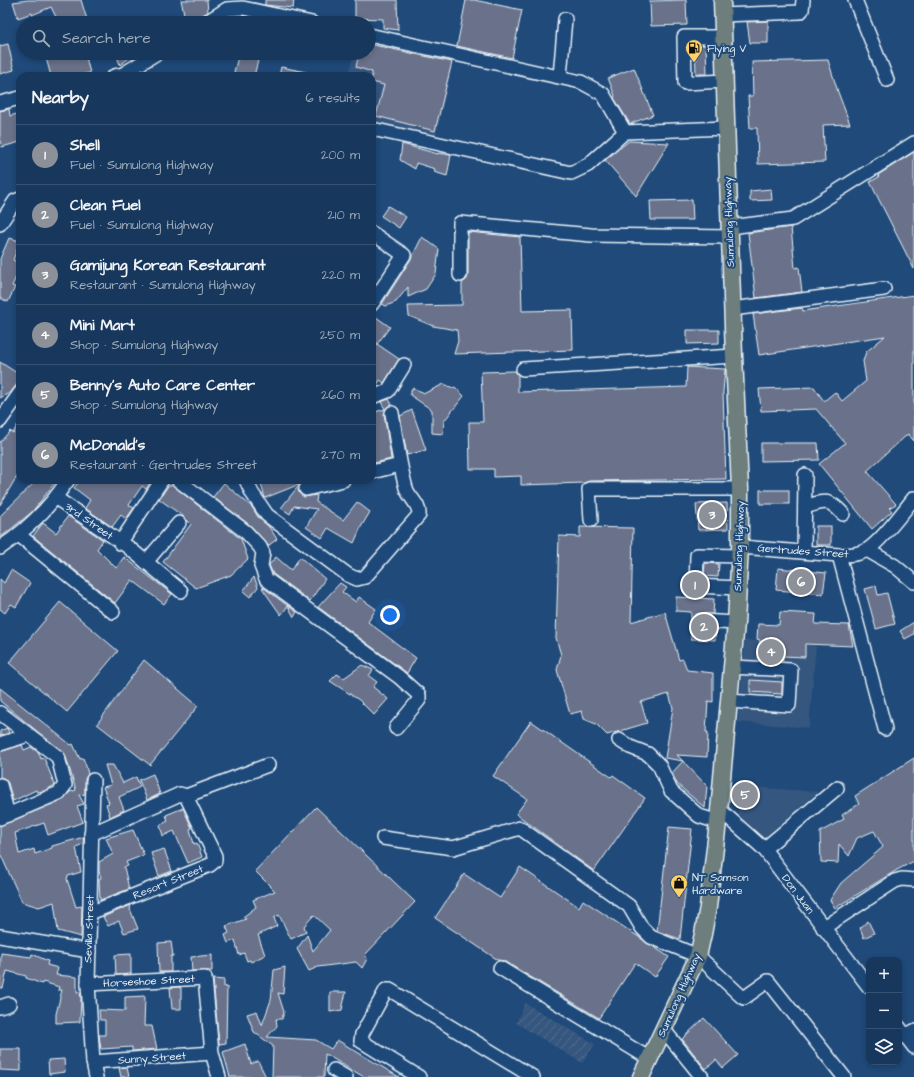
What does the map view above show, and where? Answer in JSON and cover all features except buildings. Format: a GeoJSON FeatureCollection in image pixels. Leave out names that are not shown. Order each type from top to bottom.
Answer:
{"type":"FeatureCollection","features":[{"type":"Feature","properties":{"kind":"main road","name":"Sumulong Highway"},"geometry":{"type":"LineString","coordinates":[[641,1077],[698,956],[708,907],[719,815],[736,623],[740,552],[740,490],[732,309],[722,7]]}},
{"type":"Feature","properties":{"kind":"street"},"geometry":{"type":"LineString","coordinates":[[722,7],[800,12],[802,10],[803,0]]}},
{"type":"Feature","properties":{"kind":"street"},"geometry":{"type":"LineString","coordinates":[[855,0],[887,80]]}},
{"type":"Feature","properties":{"kind":"street"},"geometry":{"type":"LineString","coordinates":[[216,16],[227,9],[243,8],[280,16]]}},
{"type":"Feature","properties":{"kind":"street"},"geometry":{"type":"LineString","coordinates":[[560,76],[565,19]]}},
{"type":"Feature","properties":{"kind":"street"},"geometry":{"type":"LineString","coordinates":[[376,37],[560,76],[581,82],[603,94],[625,132]]}},
{"type":"Feature","properties":{"kind":"street"},"geometry":{"type":"LineString","coordinates":[[723,37],[684,37],[685,83],[725,81]]}},
{"type":"Feature","properties":{"kind":"street"},"geometry":{"type":"LineString","coordinates":[[128,72],[146,60]]}},
{"type":"Feature","properties":{"kind":"street"},"geometry":{"type":"LineString","coordinates":[[0,103],[16,99]]}},
{"type":"Feature","properties":{"kind":"street"},"geometry":{"type":"LineString","coordinates":[[376,130],[572,173],[588,165],[625,132],[726,128]]}},
{"type":"Feature","properties":{"kind":"street"},"geometry":{"type":"LineString","coordinates":[[460,275],[460,223],[591,235],[730,232],[793,219],[914,142]]}},
{"type":"Feature","properties":{"kind":"street"},"geometry":{"type":"LineString","coordinates":[[0,224],[16,200]]}},
{"type":"Feature","properties":{"kind":"street"},"geometry":{"type":"LineString","coordinates":[[376,236],[404,255],[376,298]]}},
{"type":"Feature","properties":{"kind":"street"},"geometry":{"type":"LineString","coordinates":[[732,309],[884,289]]}},
{"type":"Feature","properties":{"kind":"street"},"geometry":{"type":"LineString","coordinates":[[523,369],[734,356]]}},
{"type":"Feature","properties":{"kind":"street"},"geometry":{"type":"LineString","coordinates":[[376,396],[388,391],[404,365]]}},
{"type":"Feature","properties":{"kind":"street"},"geometry":{"type":"LineString","coordinates":[[0,420],[16,398]]}},
{"type":"Feature","properties":{"kind":"street"},"geometry":{"type":"LineString","coordinates":[[248,484],[267,515],[348,575],[358,579],[365,577],[419,515],[419,510],[407,490],[400,465],[392,413]]}},
{"type":"Feature","properties":{"kind":"street"},"geometry":{"type":"LineString","coordinates":[[376,471],[400,465]]}},
{"type":"Feature","properties":{"kind":"street"},"geometry":{"type":"LineString","coordinates":[[804,552],[805,475]]}},
{"type":"Feature","properties":{"kind":"street"},"geometry":{"type":"LineString","coordinates":[[0,548],[20,535],[56,498],[65,484]]}},
{"type":"Feature","properties":{"kind":"street","name":"3rd Street"},"geometry":{"type":"LineString","coordinates":[[56,498],[120,543],[159,484]]}},
{"type":"Feature","properties":{"kind":"street"},"geometry":{"type":"LineString","coordinates":[[183,484],[246,532],[260,547],[263,553],[261,566],[266,579],[399,677],[419,695],[420,700],[396,728]]}},
{"type":"Feature","properties":{"kind":"street"},"geometry":{"type":"LineString","coordinates":[[306,489],[327,484]]}},
{"type":"Feature","properties":{"kind":"street"},"geometry":{"type":"LineString","coordinates":[[590,520],[589,489],[740,490]]}},
{"type":"Feature","properties":{"kind":"street","name":"Gertrudes Street"},"geometry":{"type":"LineString","coordinates":[[738,588],[696,586],[697,555],[740,552],[804,552],[853,555],[867,550],[878,540],[914,498]]}},
{"type":"Feature","properties":{"kind":"street"},"geometry":{"type":"LineString","coordinates":[[805,507],[828,501],[843,514]]}},
{"type":"Feature","properties":{"kind":"street"},"geometry":{"type":"LineString","coordinates":[[146,562],[179,523]]}},
{"type":"Feature","properties":{"kind":"street"},"geometry":{"type":"LineString","coordinates":[[20,535],[113,612]]}},
{"type":"Feature","properties":{"kind":"street"},"geometry":{"type":"LineString","coordinates":[[120,543],[128,547],[181,591]]}},
{"type":"Feature","properties":{"kind":"street"},"geometry":{"type":"LineString","coordinates":[[867,550],[895,566],[914,582]]}},
{"type":"Feature","properties":{"kind":"street"},"geometry":{"type":"LineString","coordinates":[[839,555],[885,729]]}},
{"type":"Feature","properties":{"kind":"street"},"geometry":{"type":"LineString","coordinates":[[700,621],[736,623]]}},
{"type":"Feature","properties":{"kind":"street"},"geometry":{"type":"LineString","coordinates":[[729,701],[790,705],[791,670],[732,667]]}},
{"type":"Feature","properties":{"kind":"street"},"geometry":{"type":"LineString","coordinates":[[0,713],[58,757],[65,785],[59,793],[4,817],[0,785]]}},
{"type":"Feature","properties":{"kind":"street"},"geometry":{"type":"LineString","coordinates":[[0,744],[28,735]]}},
{"type":"Feature","properties":{"kind":"street"},"geometry":{"type":"LineString","coordinates":[[619,740],[630,747],[648,754],[659,765],[671,791],[699,816],[719,815]]}},
{"type":"Feature","properties":{"kind":"street"},"geometry":{"type":"LineString","coordinates":[[91,834],[180,794],[186,796],[268,765]]}},
{"type":"Feature","properties":{"kind":"street","name":"Sevilla Street"},"geometry":{"type":"LineString","coordinates":[[93,780],[88,984],[93,1062],[96,1077]]}},
{"type":"Feature","properties":{"kind":"street"},"geometry":{"type":"LineString","coordinates":[[764,849],[837,788]]}},
{"type":"Feature","properties":{"kind":"street","name":"Resort Street"},"geometry":{"type":"LineString","coordinates":[[90,913],[210,865],[215,861],[215,856],[186,796]]}},
{"type":"Feature","properties":{"kind":"street","name":"Don Juan"},"geometry":{"type":"LineString","coordinates":[[719,815],[764,849],[866,983]]}},
{"type":"Feature","properties":{"kind":"street"},"geometry":{"type":"LineString","coordinates":[[383,838],[453,848],[520,828],[629,906],[642,928],[651,937],[698,956],[742,998],[768,981],[844,1077]]}},
{"type":"Feature","properties":{"kind":"street"},"geometry":{"type":"LineString","coordinates":[[823,928],[895,881],[902,879],[914,880]]}},
{"type":"Feature","properties":{"kind":"street"},"geometry":{"type":"LineString","coordinates":[[0,936],[89,952]]}},
{"type":"Feature","properties":{"kind":"street"},"geometry":{"type":"LineString","coordinates":[[500,968],[650,1059]]}},
{"type":"Feature","properties":{"kind":"street","name":"Horseshoe Street"},"geometry":{"type":"LineString","coordinates":[[88,984],[205,978],[212,1053],[219,1077]]}},
{"type":"Feature","properties":{"kind":"street"},"geometry":{"type":"LineString","coordinates":[[419,1077],[361,1041],[362,1034],[386,990],[390,990],[533,1077]]}},
{"type":"Feature","properties":{"kind":"street"},"geometry":{"type":"LineString","coordinates":[[664,1030],[702,1077]]}},
{"type":"Feature","properties":{"kind":"street"},"geometry":{"type":"LineString","coordinates":[[906,1031],[914,1047]]}},
{"type":"Feature","properties":{"kind":"street","name":"Sunny Street"},"geometry":{"type":"LineString","coordinates":[[93,1062],[212,1053]]}},
{"type":"Feature","properties":{"kind":"street"},"geometry":{"type":"LineString","coordinates":[[334,1070],[346,1077]]}},
{"type":"Feature","properties":{"kind":"shaded area"},"geometry":{"type":"Polygon","coordinates":[[[376,41],[454,59],[435,139],[376,124],[376,72],[349,72],[352,60],[376,60],[376,41]]]}},
{"type":"Feature","properties":{"kind":"shaded area"},"geometry":{"type":"Polygon","coordinates":[[[745,640],[816,646],[809,728],[738,722],[745,640]]]}},
{"type":"Feature","properties":{"kind":"shaded area"},"geometry":{"type":"Polygon","coordinates":[[[739,786],[818,792],[764,838],[738,814],[739,786]]]}},
{"type":"Feature","properties":{"kind":"shaded area"},"geometry":{"type":"Polygon","coordinates":[[[525,1003],[595,1044],[582,1063],[516,1023],[525,1003]]]}},
{"type":"Feature","properties":{"kind":"place","name":"Flying V"},"geometry":{"type":"Point","coordinates":[694,63]}},
{"type":"Feature","properties":{"kind":"place","name":"Gamijung Korean Restaurant"},"geometry":{"type":"Point","coordinates":[712,515]}},
{"type":"Feature","properties":{"kind":"place","name":"McDonald's"},"geometry":{"type":"Point","coordinates":[801,582]}},
{"type":"Feature","properties":{"kind":"place","name":"Shell"},"geometry":{"type":"Point","coordinates":[695,585]}},
{"type":"Feature","properties":{"kind":"place","name":"Clean Fuel"},"geometry":{"type":"Point","coordinates":[704,627]}},
{"type":"Feature","properties":{"kind":"place","name":"Mini Mart"},"geometry":{"type":"Point","coordinates":[771,652]}},
{"type":"Feature","properties":{"kind":"place","name":"Benny's Auto Care Center"},"geometry":{"type":"Point","coordinates":[745,795]}},
{"type":"Feature","properties":{"kind":"place","name":"NT Samson Hardware"},"geometry":{"type":"Point","coordinates":[679,898]}}]}
